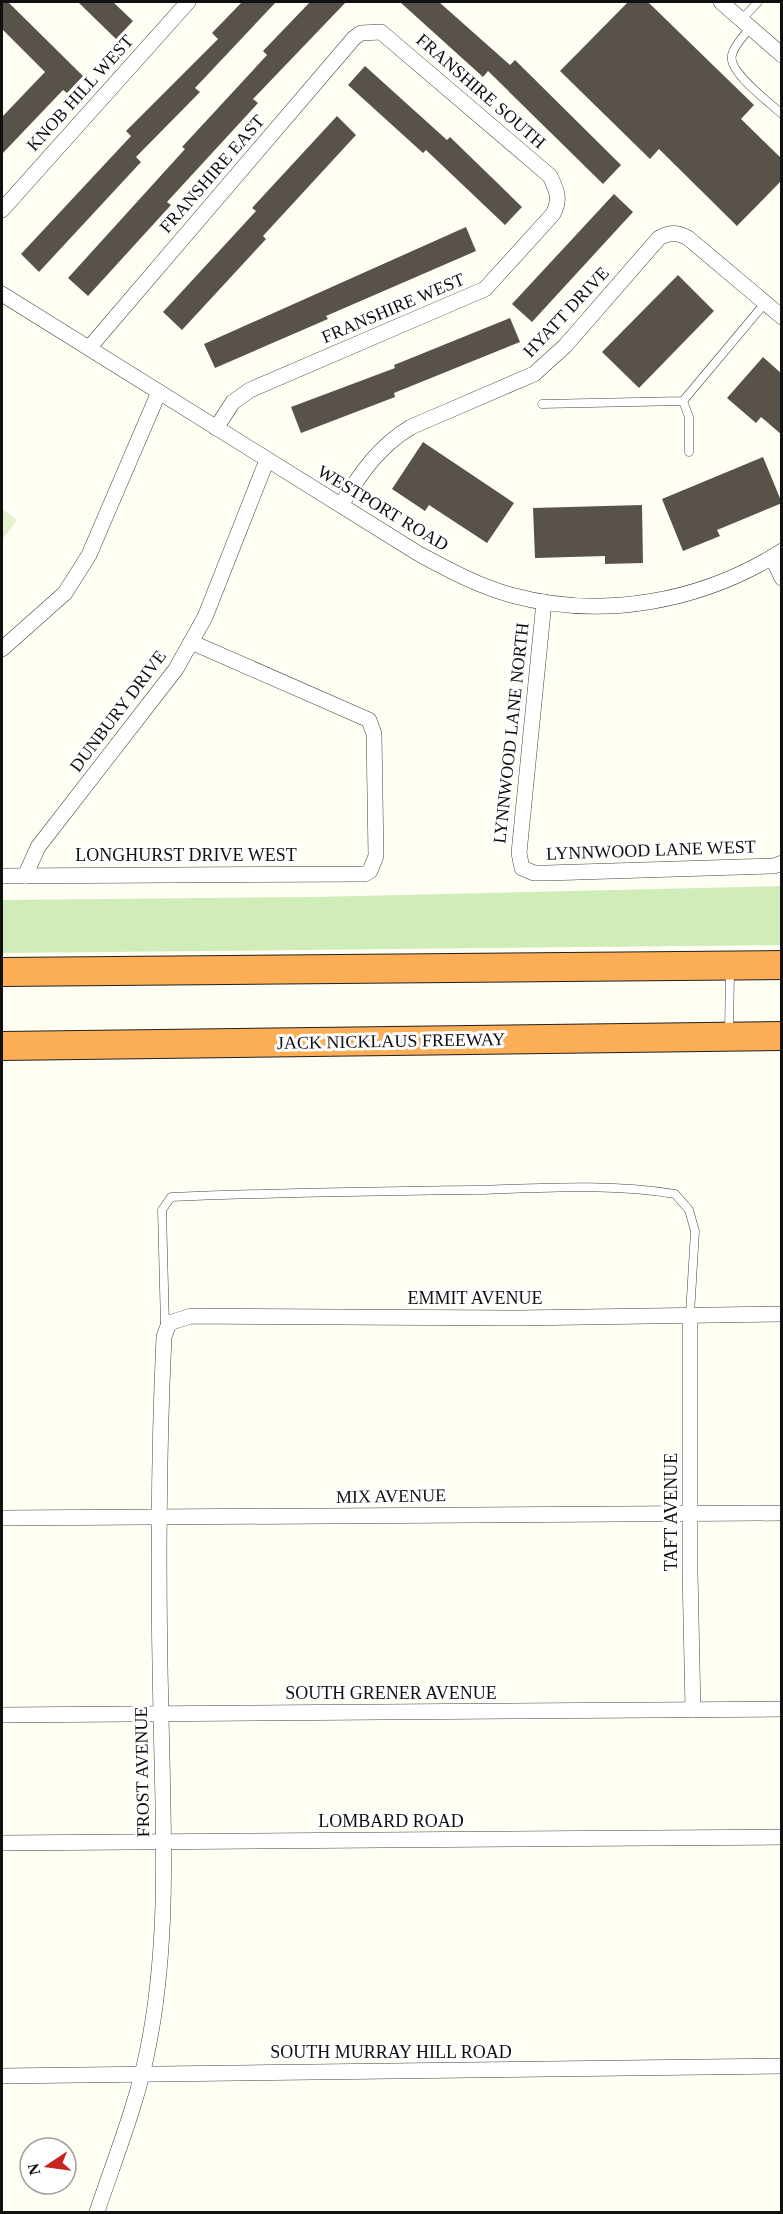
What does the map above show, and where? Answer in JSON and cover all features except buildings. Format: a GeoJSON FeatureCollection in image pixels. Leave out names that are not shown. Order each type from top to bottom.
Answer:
{"type":"FeatureCollection","features":[{"type":"Feature","properties":{"kind":"highway"},"geometry":{"type":"LineString","coordinates":[[2,972],[782,965]]}},
{"type":"Feature","properties":{"kind":"highway","name":"JACK NICKLAUS FREEWAY"},"geometry":{"type":"LineString","coordinates":[[2,1046],[782,1036]]}},
{"type":"Feature","properties":{"kind":"street","name":"KNOB HILL WEST"},"geometry":{"type":"LineString","coordinates":[[2,210],[188,2]]}},
{"type":"Feature","properties":{"kind":"street"},"geometry":{"type":"LineString","coordinates":[[721,2],[782,55]]}},
{"type":"Feature","properties":{"kind":"street","name":"FRANSHIRE SOUTH"},"geometry":{"type":"LineString","coordinates":[[370,32],[381,32],[390,38],[550,176],[558,192]]}},
{"type":"Feature","properties":{"kind":"street","name":"FRANSHIRE EAST"},"geometry":{"type":"LineString","coordinates":[[88,348],[354,38],[370,32]]}},
{"type":"Feature","properties":{"kind":"street","name":"FRANSHIRE WEST"},"geometry":{"type":"LineString","coordinates":[[216,428],[233,402],[250,390],[485,290],[553,214],[558,204],[558,192]]}},
{"type":"Feature","properties":{"kind":"street","name":"HYATT DRIVE"},"geometry":{"type":"LineString","coordinates":[[341,506],[365,468],[395,436],[534,374],[565,346],[659,238],[668,233],[679,233],[688,238],[782,317]]}},
{"type":"Feature","properties":{"kind":"street","name":"WESTPORT ROAD"},"geometry":{"type":"LineString","coordinates":[[2,294],[341,506],[449,570],[478,584],[544,602],[600,607],[640,604],[678,597],[744,573],[777,554]]}},
{"type":"Feature","properties":{"kind":"street"},"geometry":{"type":"LineString","coordinates":[[2,650],[65,593],[89,555],[159,392]]}},
{"type":"Feature","properties":{"kind":"street","name":"DUNBURY DRIVE"},"geometry":{"type":"LineString","coordinates":[[25,876],[38,847],[176,669],[205,617],[267,460]]}},
{"type":"Feature","properties":{"kind":"street"},"geometry":{"type":"LineString","coordinates":[[777,554],[782,578]]}},
{"type":"Feature","properties":{"kind":"street","name":"LYNNWOOD LANE NORTH"},"geometry":{"type":"LineString","coordinates":[[522,868],[519,853],[544,602]]}},
{"type":"Feature","properties":{"kind":"street","name":"LONGHURST DRIVE WEST"},"geometry":{"type":"LineString","coordinates":[[2,876],[365,874],[370,871],[376,856],[374,734],[369,720],[191,642]]}},
{"type":"Feature","properties":{"kind":"street","name":"LYNNWOOD LANE WEST"},"geometry":{"type":"LineString","coordinates":[[522,868],[534,873],[547,873],[774,866],[782,863]]}},
{"type":"Feature","properties":{"kind":"street","name":"TAFT AVENUE"},"geometry":{"type":"LineString","coordinates":[[690,1314],[693,1710]]}},
{"type":"Feature","properties":{"kind":"street","name":"EMMIT AVENUE"},"geometry":{"type":"LineString","coordinates":[[167,1326],[191,1316],[519,1318],[782,1314]]}},
{"type":"Feature","properties":{"kind":"street","name":"FROST AVENUE"},"geometry":{"type":"LineString","coordinates":[[97,2212],[148,2049],[156,1991],[164,1842],[158,1517],[167,1326]]}},
{"type":"Feature","properties":{"kind":"street","name":"MIX AVENUE"},"geometry":{"type":"LineString","coordinates":[[2,1518],[782,1513]]}},
{"type":"Feature","properties":{"kind":"street","name":"SOUTH GRENER AVENUE"},"geometry":{"type":"LineString","coordinates":[[2,1714],[782,1709]]}},
{"type":"Feature","properties":{"kind":"street","name":"LOMBARD ROAD"},"geometry":{"type":"LineString","coordinates":[[2,1843],[782,1837]]}},
{"type":"Feature","properties":{"kind":"street","name":"SOUTH MURRAY HILL ROAD"},"geometry":{"type":"LineString","coordinates":[[2,2076],[782,2066]]}},
{"type":"Feature","properties":{"kind":"lane"},"geometry":{"type":"LineString","coordinates":[[758,2],[732,52],[732,64],[740,75],[782,114]]}},
{"type":"Feature","properties":{"kind":"lane"},"geometry":{"type":"LineString","coordinates":[[542,404],[683,401],[765,303]]}},
{"type":"Feature","properties":{"kind":"lane"},"geometry":{"type":"LineString","coordinates":[[683,401],[689,417],[689,453]]}},
{"type":"Feature","properties":{"kind":"lane"},"geometry":{"type":"LineString","coordinates":[[729,1036],[730,965]]}},
{"type":"Feature","properties":{"kind":"lane"},"geometry":{"type":"LineString","coordinates":[[167,1326],[162,1210],[171,1197],[191,1196],[593,1188],[647,1189],[675,1194],[688,1210],[695,1232],[690,1314]]}},
{"type":"Feature","properties":{"kind":"green space"},"geometry":{"type":"Polygon","coordinates":[[[2,509],[17,520],[2,540],[2,509]]]}},
{"type":"Feature","properties":{"kind":"green space"},"geometry":{"type":"Polygon","coordinates":[[[781,886],[781,945],[2,953],[2,900],[314,897],[781,886]]]}}]}
